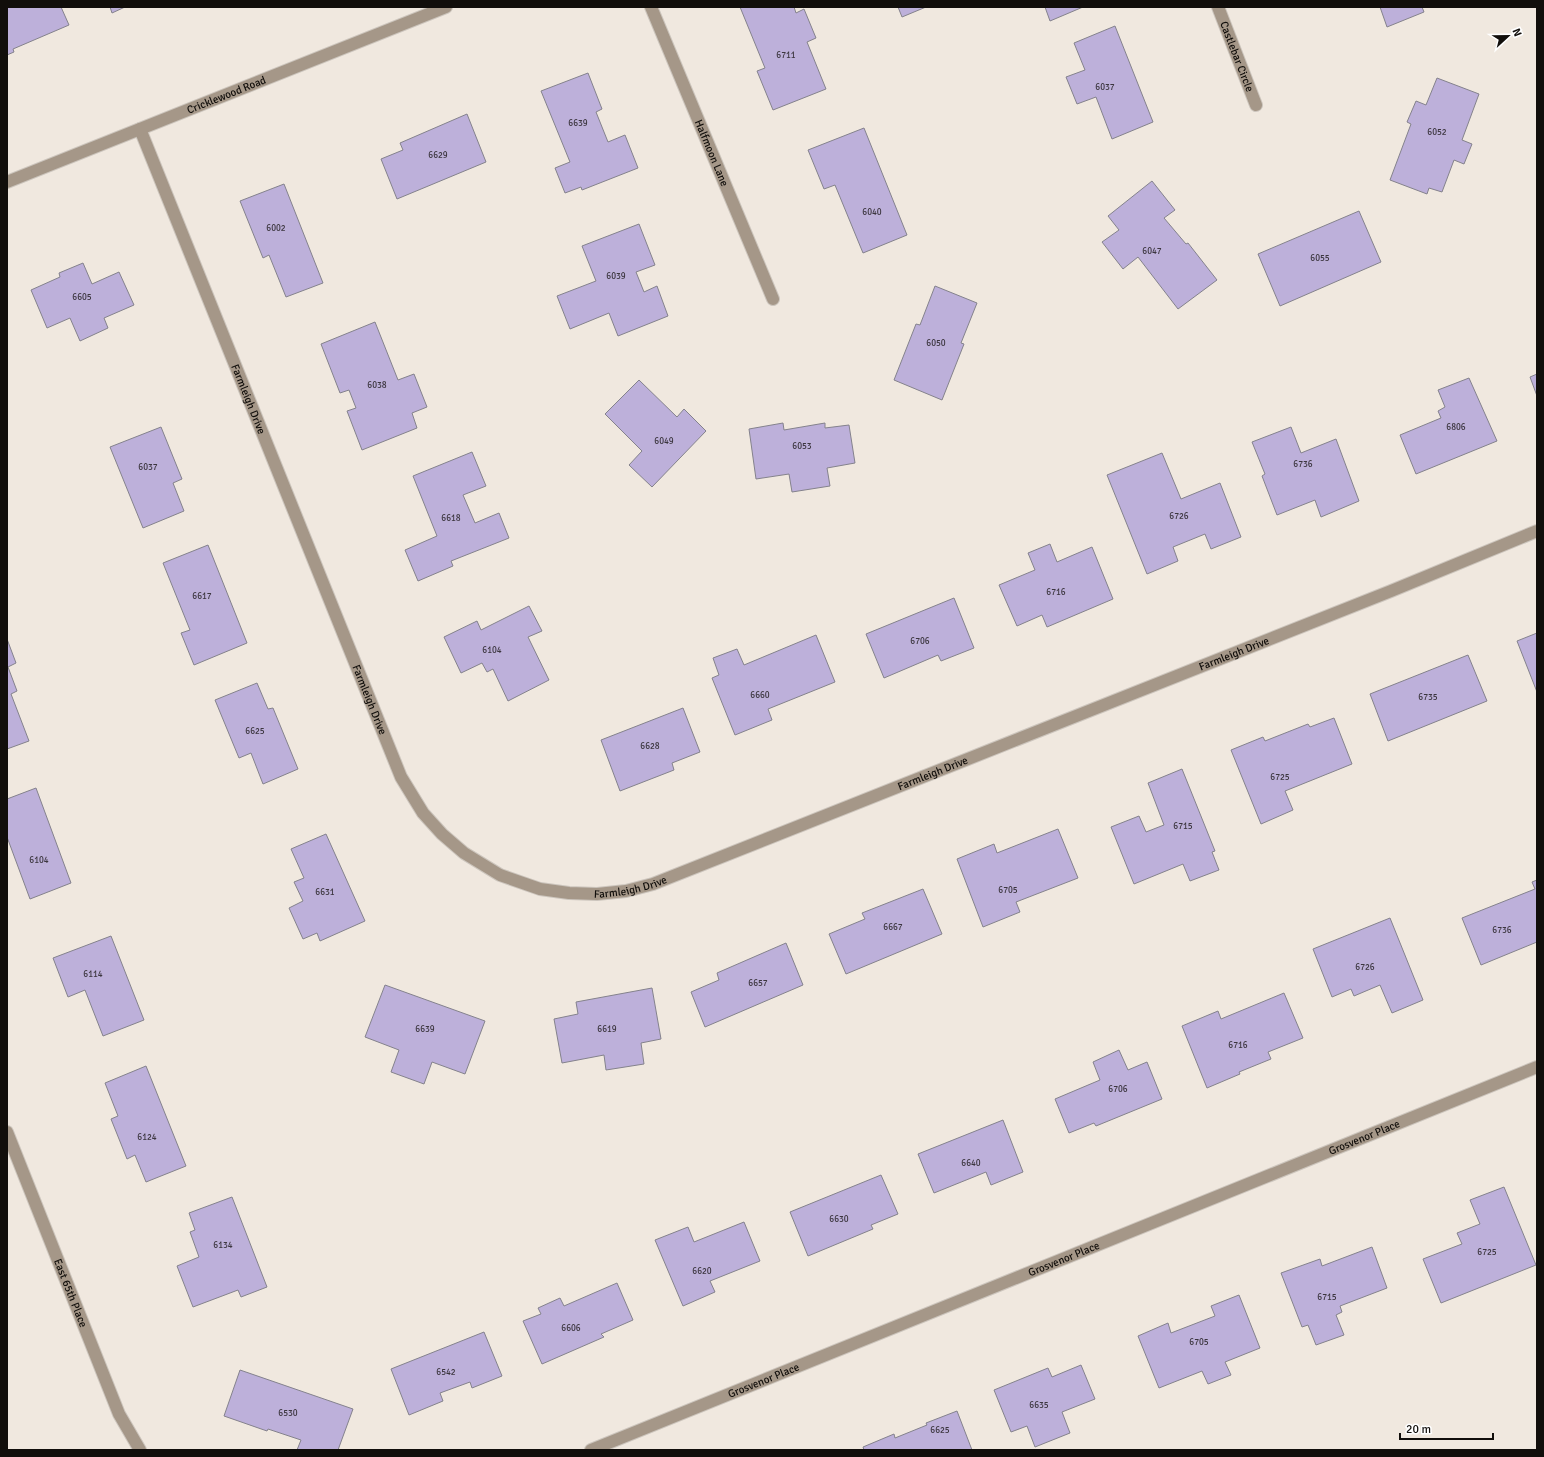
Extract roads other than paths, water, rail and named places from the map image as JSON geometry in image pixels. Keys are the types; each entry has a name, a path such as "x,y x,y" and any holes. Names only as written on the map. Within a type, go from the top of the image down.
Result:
{"street":[{"name":"Cricklewood Road","path":"7,182 446,7"},
{"name":"Halfmoon Lane","path":"651,7 773,299"},
{"name":"Castlebar Circle","path":"1218,7 1256,105"},
{"name":"Farmleigh Drive","path":"140,129 401,777 423,813 442,834 464,853 500,875 540,889 569,893 597,894 626,891 653,884 1391,591 1537,531"},
{"name":"Grosvenor Place","path":"591,1450 1537,1067"},
{"name":"East 65th Place","path":"7,1132 119,1414 140,1450"}]}
